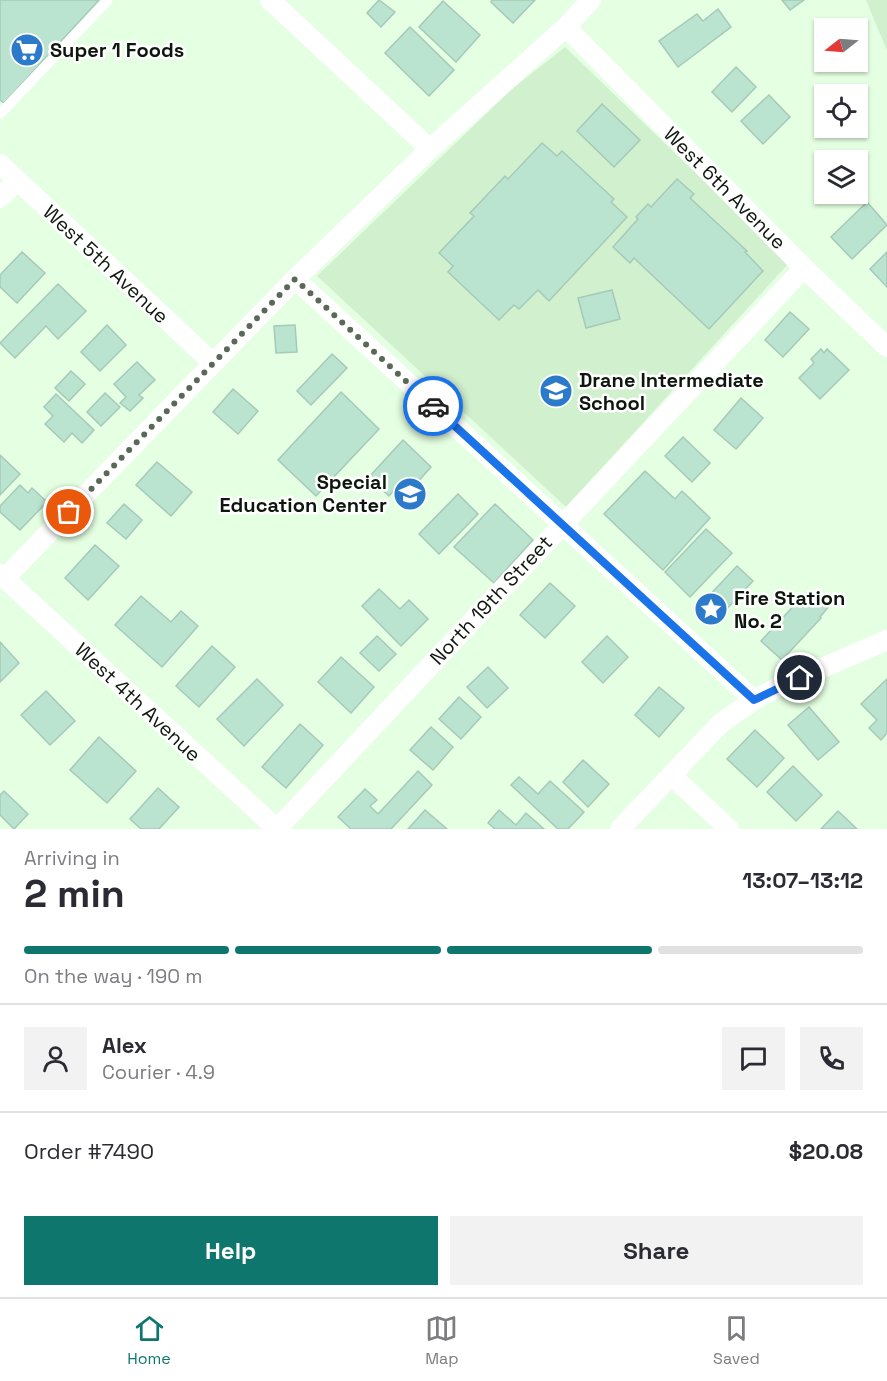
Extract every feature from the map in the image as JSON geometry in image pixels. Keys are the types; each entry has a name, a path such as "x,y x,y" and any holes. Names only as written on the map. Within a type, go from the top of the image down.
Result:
{"street":[{"path":"270,0 430,149"},
{"path":"2,576 295,279 430,149 566,27 588,1"},
{"name":"West 6th Avenue","path":"566,27 804,268 887,346"},
{"name":"West 5th Avenue","path":"0,164 213,363"},
{"path":"0,198 17,181"},
{"name":"North 19th Street","path":"277,829 804,268"},
{"path":"295,279 754,700"},
{"name":"West 4th Avenue","path":"2,576 277,829"},
{"path":"620,829 721,723 754,700 778,687 887,639"},
{"path":"671,775 729,829"}],"lane":[{"path":"0,114 108,0"}],"shaded area":[{"path":"866,0 887,0 887,50 878,29"},
{"name":"Drane Intermediate School","path":"565,47 789,263 566,507 317,276 512,89"}],"building":[{"name":"Super 1 Foods","path":"0,0 99,0 4,103 0,100"},
{"path":"379,0 395,12 381,27 367,13"},
{"path":"492,0 535,0 513,23 491,2"},
{"path":"782,0 804,0 790,10"},
{"path":"443,1 480,35 456,62 419,27"},
{"path":"718,9 731,27 678,67 659,41 697,14 703,21"},
{"path":"410,27 454,70 429,96 385,53"},
{"path":"736,67 756,87 732,112 712,92"},
{"path":"769,95 790,117 763,144 741,121"},
{"path":"602,104 640,140 614,167 577,131"},
{"path":"542,143 557,156 562,151 614,199 611,202 627,217 549,301 538,290 519,309 514,305 499,320 448,272 453,266 439,253 474,216 470,213 505,176 508,179"},
{"path":"677,179 694,194 690,198 747,251 745,252 763,271 709,329 634,258 630,263 613,247 648,204 651,207"},
{"path":"868,203 887,225 852,259 831,237"},
{"path":"22,252 45,273 17,303 0,287 0,275"},
{"path":"887,252 887,287 870,269"},
{"path":"58,284 86,311 58,339 46,326 15,358 0,343"},
{"path":"612,290 620,319 586,328 578,298"},
{"path":"790,312 809,329 783,357 765,340"},
{"path":"107,325 126,345 100,371 81,352"},
{"path":"295,325 297,352 276,353 274,326"},
{"path":"821,349 824,353 827,349 849,370 820,399 799,378 814,363 811,359"},
{"path":"332,354 347,368 311,405 297,391"},
{"path":"137,362 155,380 139,395 143,398 130,411 120,403 126,397 114,384"},
{"path":"71,371 85,384 69,401 55,388"},
{"path":"233,389 258,411 238,434 213,412"},
{"path":"341,392 379,429 316,496 278,460"},
{"path":"105,393 120,407 101,426 87,412"},
{"path":"56,394 94,430 82,443 72,433 64,442 45,424 53,416 44,407"},
{"path":"741,398 763,418 736,449 714,430"},
{"path":"683,437 710,463 692,482 665,456"},
{"path":"403,440 431,467 407,494 398,486 389,496 369,477"},
{"path":"0,455 20,474 0,495"},
{"path":"157,462 192,492 171,516 136,485"},
{"path":"645,471 675,499 682,491 710,518 663,570 604,514"},
{"path":"20,485 28,493 32,488 47,502 20,530 0,512 0,506"},
{"path":"458,494 478,514 439,554 419,534"},
{"path":"124,504 142,520 126,539 107,523"},
{"path":"495,504 533,540 494,583 454,547"},
{"path":"706,529 732,553 690,597 665,572"},
{"path":"95,545 119,566 88,600 65,578"},
{"path":"737,566 753,581 720,616 704,601"},
{"path":"550,583 575,606 545,638 520,615"},
{"path":"379,589 400,609 409,600 428,619 401,646 362,606"},
{"path":"141,596 171,622 181,611 198,626 162,667 115,625"},
{"path":"818,596 829,606 821,618 782,660 761,641 800,599 808,606"},
{"path":"377,636 396,654 379,671 360,653"},
{"path":"607,636 628,657 603,683 582,662"},
{"path":"0,642 19,663 0,682"},
{"path":"212,646 235,667 199,707 176,686"},
{"path":"341,657 374,687 351,713 318,682"},
{"path":"488,667 508,688 487,708 467,687"},
{"path":"257,679 283,705 244,746 217,719"},
{"path":"887,679 887,733 881,740 869,728 877,720 861,704"},
{"path":"659,687 684,708 659,737 635,715"},
{"path":"46,691 75,721 50,745 21,715"},
{"path":"459,697 481,717 461,739 439,719"},
{"path":"809,707 839,742 818,760 788,725"},
{"path":"300,724 323,745 286,788 262,767"},
{"path":"431,727 453,747 433,770 410,750"},
{"path":"755,730 784,758 757,787 727,759"},
{"path":"99,737 136,771 107,803 70,770"},
{"path":"583,760 609,784 588,807 563,782"},
{"path":"793,766 822,795 796,821 767,792"},
{"path":"418,771 432,785 391,829 351,829 338,817 365,789 377,800 370,806 378,814"},
{"path":"519,777 538,794 550,781 584,812 568,829 558,829 511,785"},
{"path":"158,788 179,807 159,829 141,829 130,819"},
{"path":"4,791 28,814 14,829 0,815 0,795"},
{"path":"425,810 447,829 408,829"},
{"path":"499,810 516,825 526,813 544,829 495,829 488,823"},
{"path":"838,811 857,829 821,829"}],"way so far":[{"path":"69,512 295,279 433,406"}],"place":[{"name":"Super 1 Foods","path":"27,50"},
{"name":"Drane Intermediate School","path":"556,391"},
{"name":"Special Education Center","path":"410,494"},
{"name":"Fire Station No. 2","path":"711,609"}],"route":[{"path":"433,406 754,700 800,678"}]}
